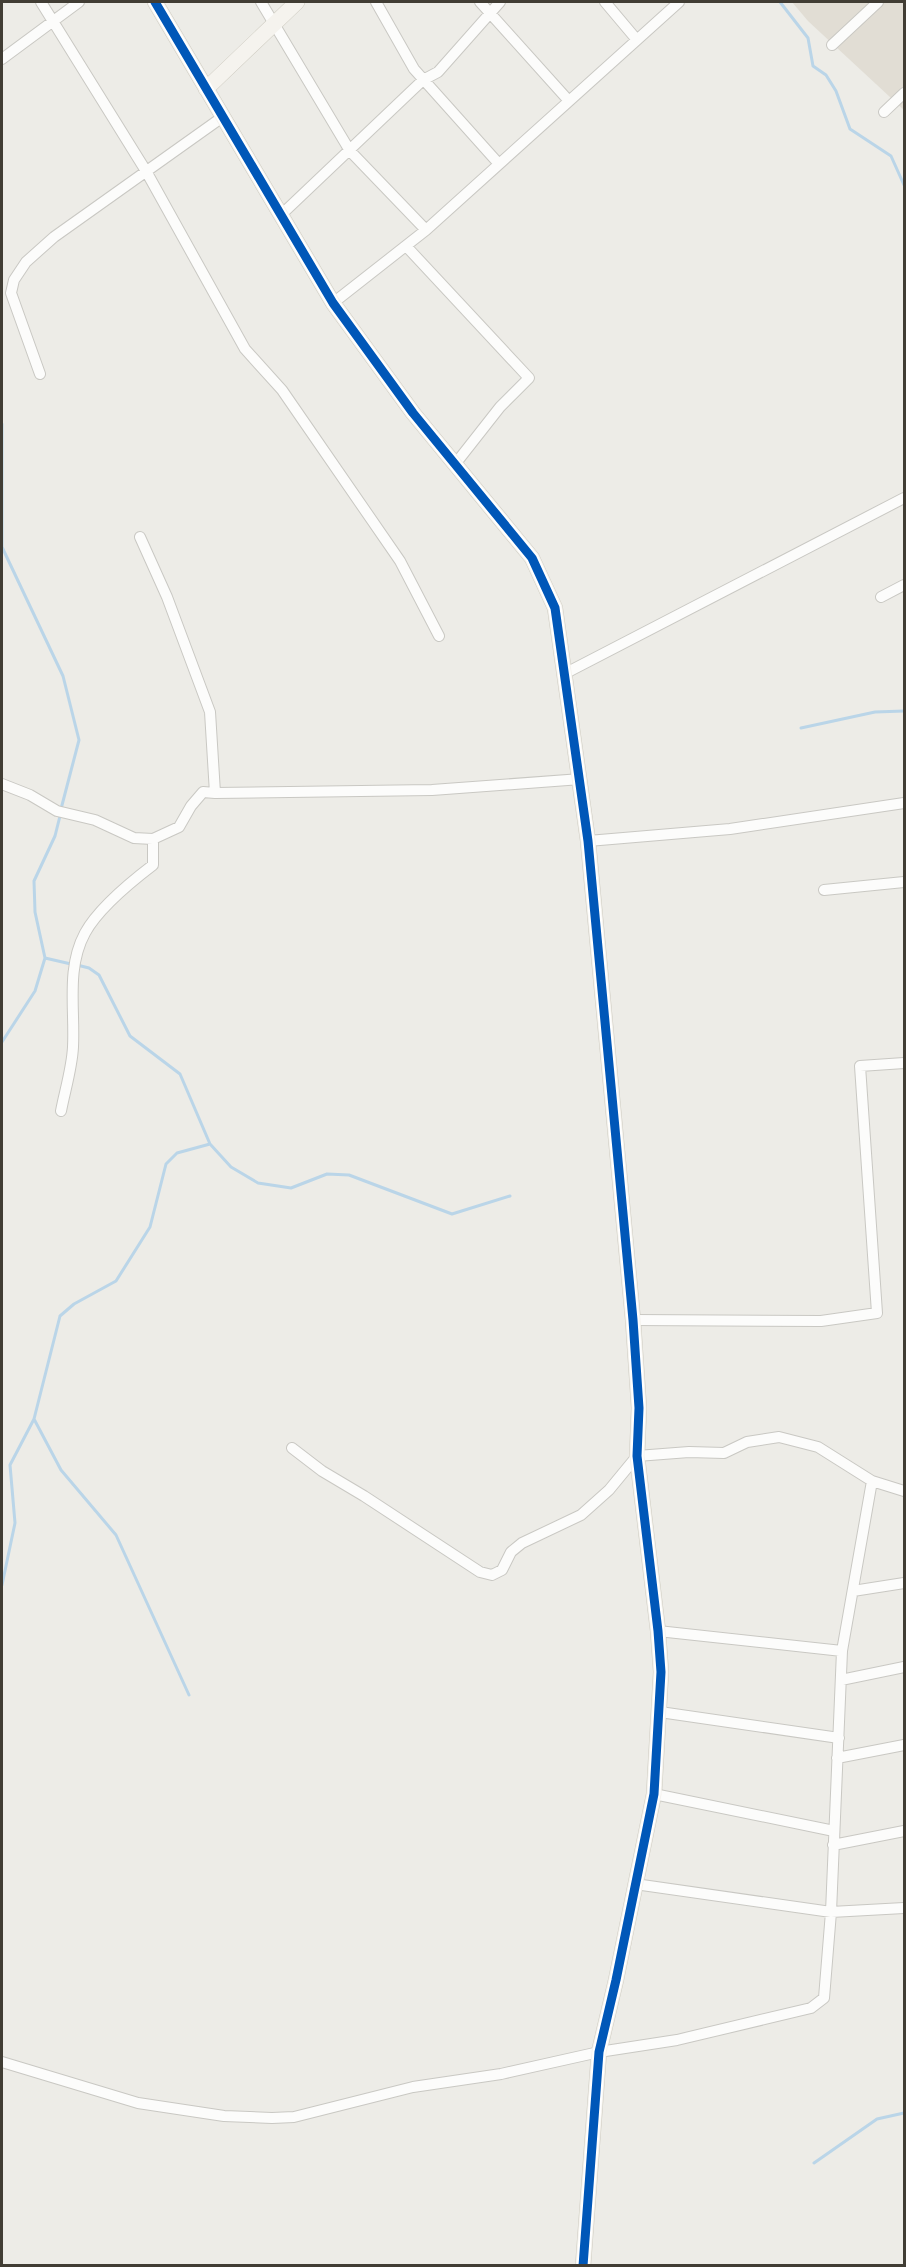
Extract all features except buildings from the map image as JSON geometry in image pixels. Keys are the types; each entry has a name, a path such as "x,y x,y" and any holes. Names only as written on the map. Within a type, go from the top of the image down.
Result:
{"street":[{"path":"41,2 146,171 245,349 282,390 400,561 439,636"},
{"path":"2,59 79,2"},
{"path":"155,2 333,303 413,413 532,558 555,608 588,841 633,1320 639,1408 636,1456 661,1672 654,1794 616,1980 598,2052 583,2265"},
{"path":"261,2 350,151 426,230"},
{"path":"206,89 297,2"},
{"path":"376,2 414,69 499,164"},
{"path":"480,2 569,101"},
{"path":"282,214 423,80 438,72 500,2"},
{"path":"605,2 637,40"},
{"path":"333,303 426,230 679,2"},
{"path":"832,45 878,2"},
{"path":"884,112 904,93"},
{"path":"40,374 11,293 14,279 26,262 54,237 224,116"},
{"path":"406,246 529,378 500,407 456,463"},
{"path":"564,674 904,498"},
{"path":"140,537 167,597 210,712 215,793"},
{"path":"881,597 904,585"},
{"path":"2,784 30,795 57,810 95,820 134,838 153,839 179,827 191,806 203,792 432,790 580,779"},
{"path":"588,841 730,829 904,803"},
{"path":"60,1111 73,1048 72,1000 77,952 86,932 98,917 153,865 153,839"},
{"path":"824,890 904,882"},
{"path":"633,1320 821,1321 877,1313 860,1066 904,1063"},
{"path":"292,1448 321,1471 364,1496 480,1572 492,1575 502,1570 511,1552 522,1543 581,1515 609,1490 636,1456 689,1452 724,1454 747,1442 779,1437 818,1447 872,1481 904,1491"},
{"path":"2,2062 138,2103 224,2116 263,2119 294,2116 413,2087 501,2074 598,2052 677,2040 811,2008 824,1998 831,1912 842,1651 872,1481"},
{"path":"853,1590 904,1583"},
{"path":"658,1631 842,1651"},
{"path":"841,1680 904,1667"},
{"path":"660,1712 839,1738"},
{"path":"837,1758 904,1745"},
{"path":"654,1794 834,1831"},
{"path":"833,1845 904,1831"},
{"path":"635,1884 831,1912 904,1908"}],"shaded area":[{"path":"792,2 904,2 904,110 808,21"}],"waterway":[{"path":"780,2 808,38 813,66 826,75 836,91 850,129 891,156 904,185"},
{"path":"2,424 2,547 63,676 79,740 61,809"},
{"path":"801,728 875,712 904,711"},
{"path":"2,1042 35,991 45,958 35,912 34,881 55,836 60,816"},
{"path":"45,958 71,964"},
{"path":"77,965 89,968 99,975 130,1036 180,1074 210,1144 231,1167 258,1183 291,1188 327,1174 349,1175 452,1214 510,1196"},
{"path":"2,1585 15,1523 10,1465 34,1419 60,1316 74,1304 116,1281 150,1227 166,1164 177,1153 210,1144"},
{"path":"34,1419 61,1470 116,1535 189,1695"},
{"path":"814,2163 877,2119 904,2113"}],"cycle path":[{"path":"155,2 333,303 413,413 532,558 555,608 588,841 633,1320 639,1408 637,1456 661,1672 654,1794 599,2052 583,2266"}]}
